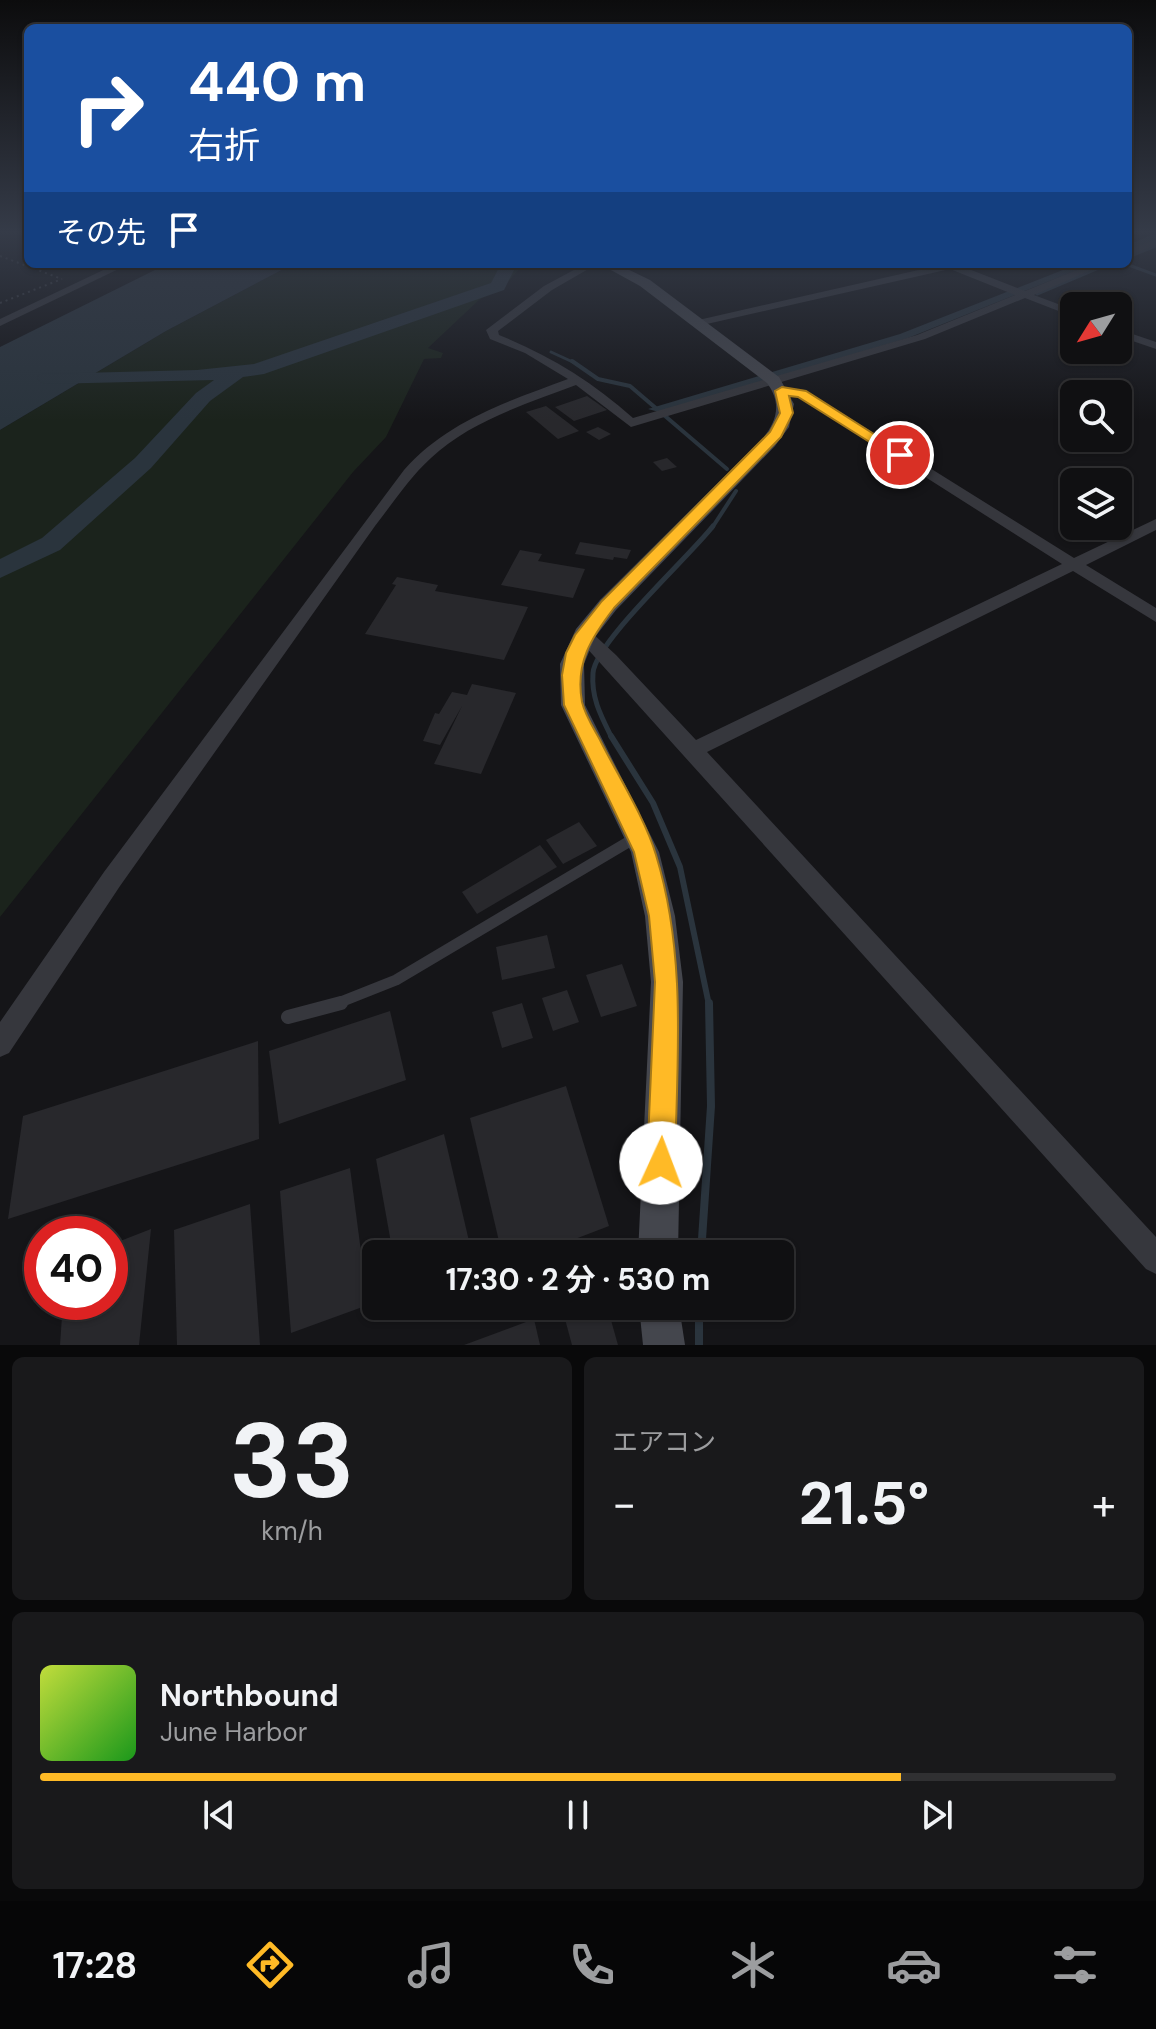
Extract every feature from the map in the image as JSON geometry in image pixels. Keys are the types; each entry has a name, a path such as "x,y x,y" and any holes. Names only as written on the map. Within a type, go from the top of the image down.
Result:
{"street":[{"path":"0,323 57,296"},
{"path":"538,296 492,330 494,337 529,351 563,370 607,401 631,423 921,337 1021,296"},
{"path":"662,296 772,381 801,393 1156,616"},
{"path":"698,323 819,296"},
{"path":"1025,296 1060,309"},
{"path":"1132,337 1156,346"},
{"path":"0,1044 112,879 370,523 432,448 463,428 575,381"},
{"path":"658,1240 667,982 655,888 637,837 573,705 572,664 598,647 608,605 776,434 786,413 772,381"},
{"path":"693,750 1156,524"},
{"path":"598,647 1156,1259"},
{"path":"661,1320 664,1345"}],"lane":[{"path":"288,1017 345,1002 396,980 637,837"}],"path":[{"path":"0,303 19,296"}],"shaded area":[{"path":"103,296 233,296 166,331 0,430 0,347"},
{"path":"233,296 486,296 428,348 443,353 441,358 424,359 386,437 353,472 0,917 0,430 166,331"}],"building":[{"path":"587,396 607,410 574,421 555,407"},
{"path":"546,406 579,431 558,439 526,412"},
{"path":"598,427 611,434 599,440 586,432"},
{"path":"667,458 677,467 662,471 653,462"},
{"path":"580,542 631,550 627,559 614,557 613,560 575,554"},
{"path":"520,550 542,554 538,561 585,569 573,598 501,585"},
{"path":"397,577 438,585 435,591 528,607 504,660 365,634 396,585 392,584"},
{"path":"472,684 516,693 481,774 434,764 462,706 440,745 423,741 435,713 439,714 452,692 467,695"},
{"path":"579,822 597,846 563,864 546,840"},
{"path":"540,845 557,867 477,914 462,892"},
{"path":"547,935 555,968 502,980 496,947"},
{"path":"622,964 637,1006 601,1017 586,975"},
{"path":"567,990 579,1022 553,1031 542,998"},
{"path":"522,1003 533,1038 502,1048 492,1012"},
{"path":"390,1011 406,1080 279,1124 269,1051"},
{"path":"258,1041 259,1139 8,1219 23,1116"},
{"path":"566,1086 609,1226 572,1240 499,1240 470,1118"},
{"path":"444,1134 469,1240 390,1240 376,1159"},
{"path":"350,1168 362,1259 362,1307 291,1333 280,1191"},
{"path":"250,1204 260,1345 177,1345 174,1230"},
{"path":"151,1229 139,1345 60,1345 62,1320 128,1320 128,1238"},
{"path":"534,1320 540,1345 464,1345"},
{"path":"565,1320 611,1320 618,1345 572,1345"}],"waterway":[{"path":"47,378 197,376 257,370 470,296"},
{"path":"654,409 904,336 1006,296"},
{"path":"551,352 575,363"},
{"path":"575,363 598,379 630,386 727,469"},
{"path":"0,570 51,544 143,463 203,397 235,375"},
{"path":"712,528 736,491"},
{"path":"611,736 595,699 593,673 598,659 626,621 713,526"},
{"path":"611,736 653,803 680,867 709,1005"},
{"path":"702,1240 711,1106 709,1003"},
{"path":"699,1320 699,1345"}],"route":[{"path":"661,1163 667,982 660,916 645,852 573,705 571,675 575,653 584,635 608,605 776,434 786,413 782,391 801,393 900,455"}]}
